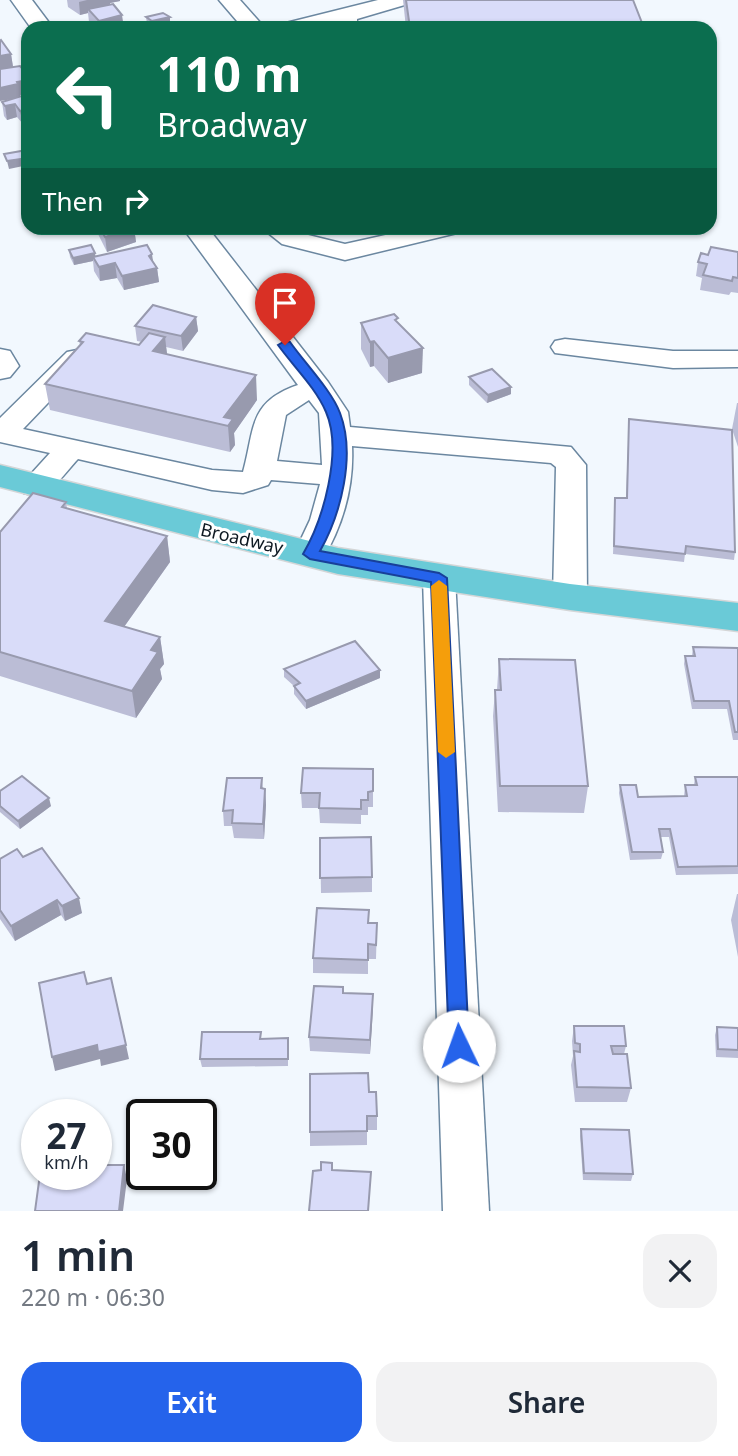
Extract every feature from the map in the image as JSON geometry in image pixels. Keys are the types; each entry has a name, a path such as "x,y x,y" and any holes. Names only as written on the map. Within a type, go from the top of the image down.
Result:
{"main road":[{"name":"Broadway","path":"0,476 310,554 439,578 738,617"}],"street":[{"path":"21,0 37,21"},
{"path":"229,0 248,21"},
{"path":"348,21 401,0"},
{"path":"200,235 318,388 333,412 338,436 338,476 321,536 310,554"},
{"path":"285,235 291,239 345,252 418,235"},
{"path":"565,348 661,359 713,362 738,359"},
{"path":"1,433 81,354"},
{"path":"1,433 236,483 253,480 260,469 262,436 270,418 284,401 318,388"},
{"path":"252,390 284,401"},
{"path":"338,436 422,440 560,454 568,458 571,465 570,597"},
{"path":"35,486 71,449"},
{"path":"260,469 338,476"},
{"path":"439,578 466,1211"}],"lane":[{"path":"0,357 5,366 0,371"}],"building":[{"path":"406,0 633,0 641,21 409,21"},
{"path":"113,4 122,15 99,21 88,9"},
{"path":"163,13 170,17 152,21 146,17"},
{"path":"1,40 11,54 0,56"},
{"path":"20,66 21,81 0,88 0,69"},
{"path":"21,96 21,111 15,104 5,106 2,102"},
{"path":"21,151 21,159 7,161 4,154"},
{"path":"91,245 95,253 73,258 69,250"},
{"path":"147,245 152,254 149,256 157,268 122,276 115,263 99,267 93,257"},
{"path":"711,247 738,252 738,278 733,277 732,281 703,275 707,264 698,262 701,253 708,255"},
{"path":"153,305 196,317 181,336 135,326"},
{"path":"394,314 398,318 395,320 423,348 388,358 374,341 370,342 361,323"},
{"path":"86,333 139,345 149,333 165,337 153,351 256,375 224,417 233,419 228,426 45,384 83,342 79,341"},
{"path":"492,369 511,387 488,395 469,377"},
{"path":"629,419 732,430 735,552 686,546 685,554 614,546 615,498 627,498"},
{"path":"33,493 66,502 62,507 167,536 105,621 160,637 151,650 158,652 132,691 0,652 0,532"},
{"path":"355,641 380,670 306,701 294,686 300,683 284,669"},
{"path":"693,647 738,648 738,732 735,732 729,701 694,701 685,656 695,656"},
{"path":"499,659 575,660 588,786 500,786 495,690 501,690"},
{"path":"303,768 373,769 373,791 368,792 368,800 361,800 361,809 319,808 320,793 301,793"},
{"path":"22,776 49,798 18,821 0,806 0,791"},
{"path":"695,777 738,777 738,866 678,867 670,829 659,829 663,852 632,852 620,785 636,785 638,797 687,796 685,785 697,785"},
{"path":"227,778 262,778 261,788 265,789 263,824 232,823 233,810 223,811"},
{"path":"371,837 372,877 320,878 320,838"},
{"path":"42,848 79,898 62,906 57,900 11,926 0,910 0,859 17,849 23,857"},
{"path":"317,908 369,910 368,923 377,923 376,945 368,944 368,960 313,958"},
{"path":"84,972 87,984 111,978 126,1045 98,1052 97,1045 52,1057 39,983"},
{"path":"314,986 343,987 343,993 373,994 370,1040 309,1037"},
{"path":"574,1026 624,1026 626,1046 611,1046 613,1054 627,1054 631,1088 577,1087 574,1051 580,1052 580,1044 575,1043"},
{"path":"717,1027 738,1028 738,1050 718,1049"},
{"path":"202,1032 261,1032 260,1039 288,1038 288,1059 200,1059"},
{"path":"368,1073 369,1092 376,1092 377,1116 367,1116 367,1131 310,1132 310,1074"},
{"path":"581,1129 629,1130 633,1174 584,1173"},
{"path":"321,1162 332,1163 332,1170 371,1172 368,1211 309,1211 313,1171 321,1170"},
{"path":"112,1165 124,1165 119,1211 35,1211 38,1190 112,1190"}],"slow traffic":[{"path":"439,586 446,752"}],"route":[{"path":"285,345 333,412 338,436 338,476 321,536 310,554 439,578 459,1046"}]}
